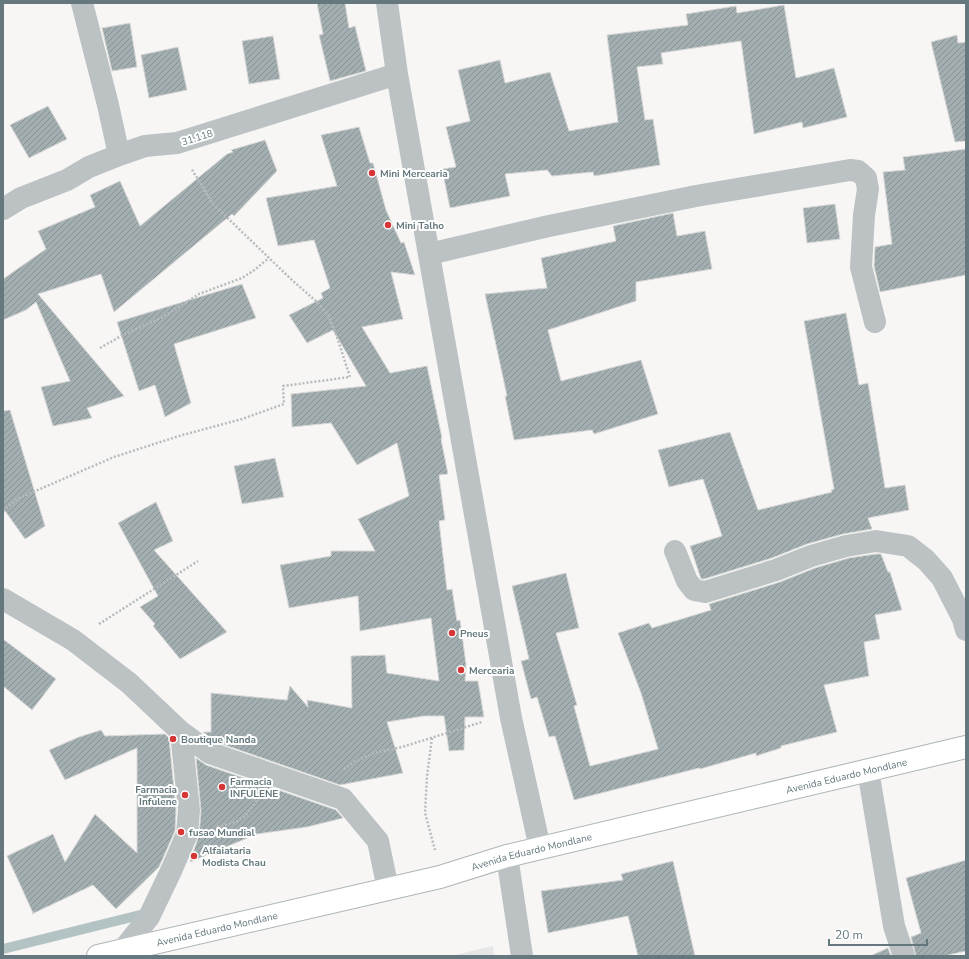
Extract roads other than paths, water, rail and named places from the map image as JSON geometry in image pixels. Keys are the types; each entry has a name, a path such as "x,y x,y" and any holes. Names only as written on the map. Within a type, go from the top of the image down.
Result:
{"main road":[{"name":"Avenida Eduardo Mondlane","path":"98,956 440,877 507,856 966,747"}],"street":[{"path":"82,3 108,104 119,155"},
{"path":"387,3 397,74 511,718 540,848"},
{"name":"31.118","path":"3,209 22,198 67,180 89,167 145,146 177,143 397,74"},
{"path":"429,254 549,226 688,197 850,170 858,171 866,178 868,189 864,215 861,267 875,322"},
{"path":"676,551 686,580 694,590 705,592 776,570 811,556 846,546 876,541 908,546 926,560 942,578 963,619 966,630"},
{"path":"3,599 73,640 129,684 181,732 210,753 343,799 378,841 388,889"},
{"path":"122,951 148,917 171,871 187,834 189,810 181,732"},
{"path":"868,770 894,926 904,956"},
{"path":"507,856 522,956"}],"waterway":[{"path":"3,949 144,914"}],"place":[{"name":"Mini Mercearia","path":"372,173"},
{"name":"Mini Talho","path":"388,225"},
{"name":"Pneus","path":"452,633"},
{"name":"Mercearia","path":"461,670"},
{"name":"Boutique Nanda","path":"173,739"},
{"name":"Farmacia INFULENE","path":"222,787"},
{"name":"Farmacia Infulene","path":"185,795"},
{"name":"fusao Mundial","path":"181,832"},
{"name":"Alfaiataria Modista Chau","path":"194,856"}]}
